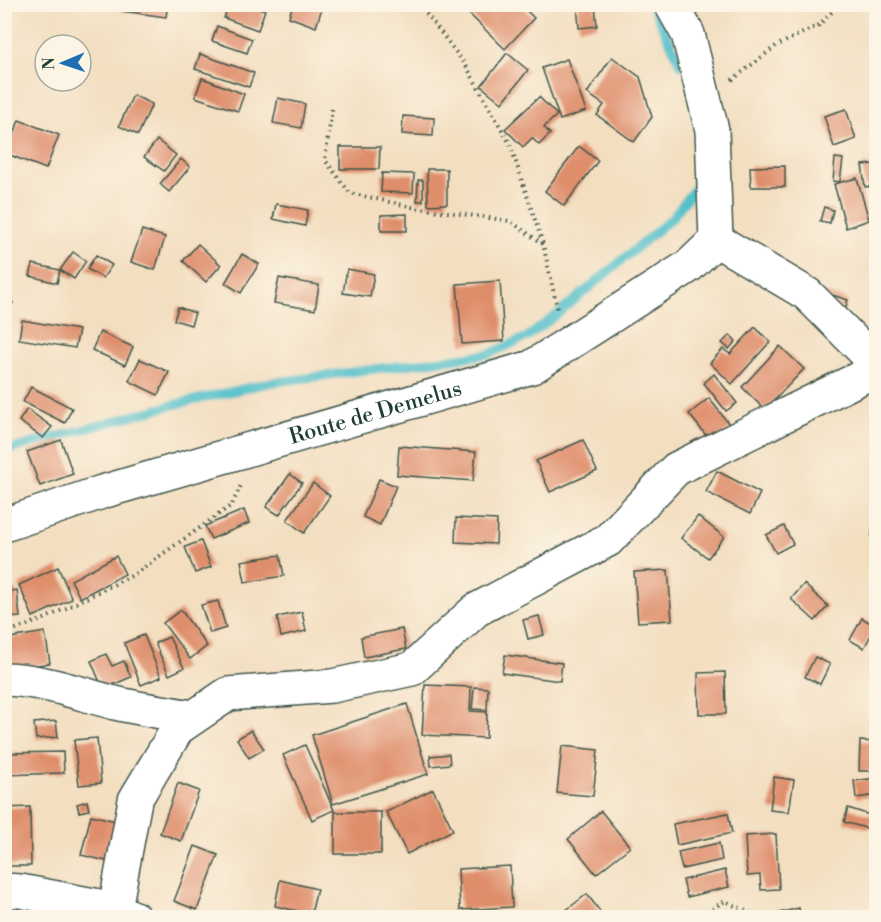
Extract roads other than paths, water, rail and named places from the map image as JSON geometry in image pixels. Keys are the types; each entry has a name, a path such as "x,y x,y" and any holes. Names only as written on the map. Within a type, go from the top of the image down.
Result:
{"street":[{"path":"671,4 688,34 712,130 716,240 807,294 876,363"},
{"name":"Route de Demelus","path":"4,525 102,492 532,367 689,266 716,240"},
{"path":"4,890 20,891 124,913 135,800 178,728 193,717 228,694 332,686 412,669 476,610 608,540 676,469 876,370"},
{"path":"4,679 45,684 117,703 193,717"}],"waterway":[{"path":"653,4 681,65"},
{"path":"4,451 169,406 268,383 489,354 527,337 558,314 672,218 698,184 699,172"}]}
